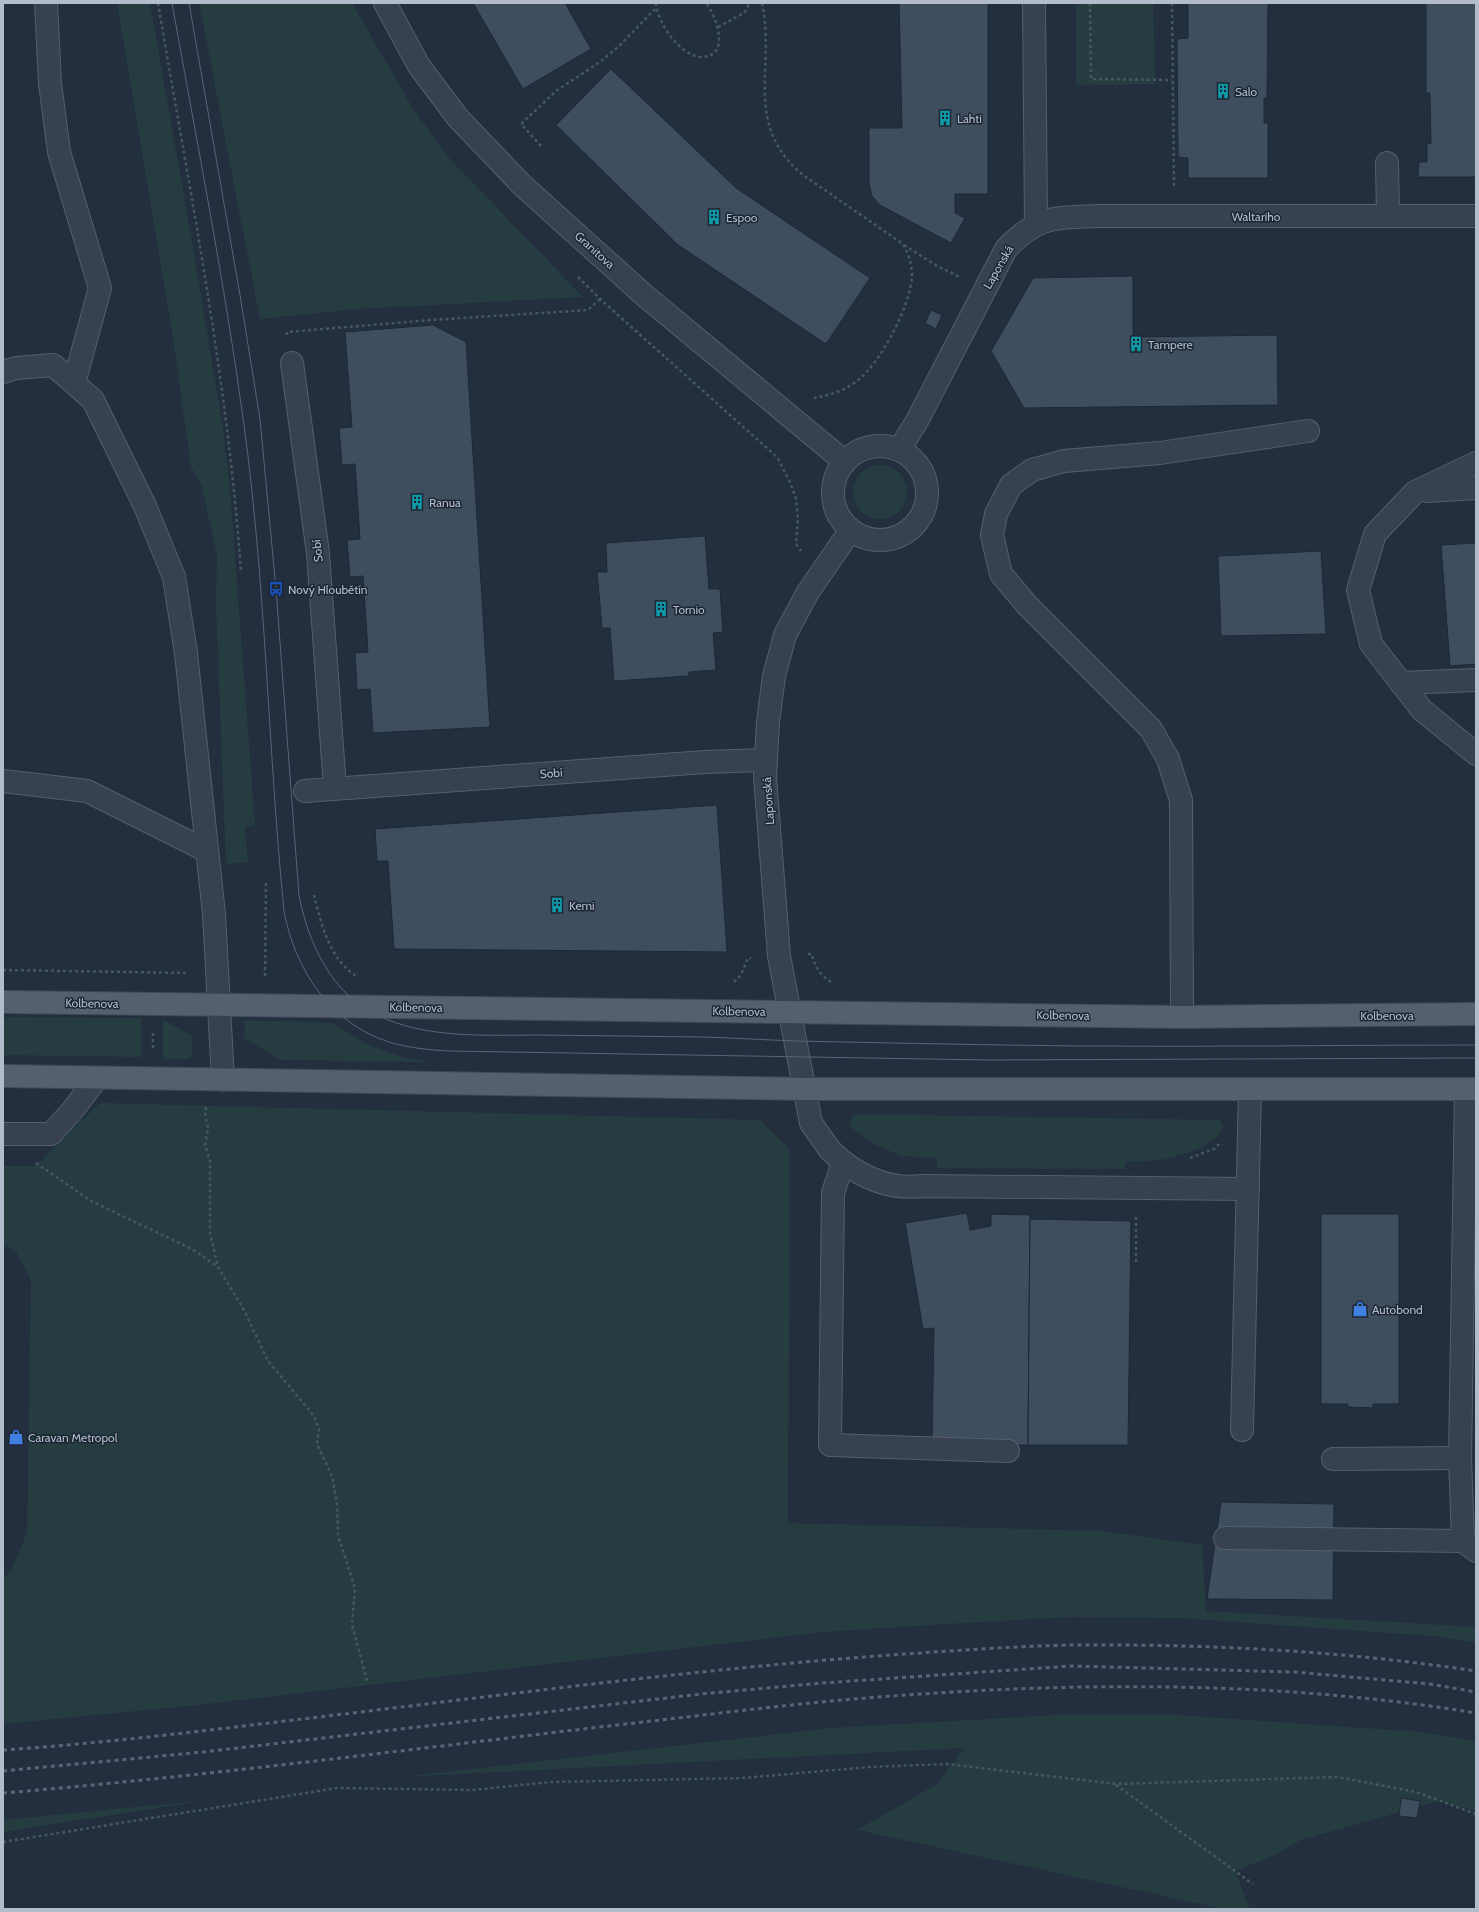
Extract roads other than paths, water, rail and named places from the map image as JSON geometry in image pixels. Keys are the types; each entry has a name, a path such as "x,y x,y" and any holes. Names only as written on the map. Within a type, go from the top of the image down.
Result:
{"main road":[{"name":"Kolbenova","path":"3,1002 1182,1017 1476,1014"},
{"path":"3,1076 805,1089 1471,1089"}],"street":[{"path":"46,3 50,83 59,152 100,288 74,383"},
{"name":"Granitova","path":"385,3 419,66 458,118 522,185 644,295 845,462"},
{"path":"1034,3 1036,224"},
{"path":"1387,163 1388,216"},
{"name":"Waltariho","path":"1036,224 1059,218 1099,216 1476,216"},
{"name":"Laponská","path":"899,450 917,421 1006,249 1020,234 1036,224"},
{"name":"Sobí","path":"292,363 318,553 335,788"},
{"path":"3,372 16,368 53,365 93,400 145,506 174,577 186,653 214,914 223,1080"},
{"path":"1182,1017 1181,800 1168,759 1151,729 1027,605 1001,574 992,535 996,514 1011,485 1032,470 1064,460 1160,453 1308,431"},
{"path":"884,446 899,450 911,457 921,469 926,482 928,497 924,511 917,524 906,533 892,539 878,541 863,538 850,530 840,519 834,505 832,489 836,474 845,462 856,452 870,447 884,446"},
{"path":"1476,463 1415,492 1375,534 1358,590 1371,644 1422,710 1476,754"},
{"path":"1415,492 1476,488"},
{"name":"Laponská","path":"850,530 808,592 785,635 774,676 768,722 766,777 779,956 791,1012 811,1123 830,1150 856,1172 874,1181 911,1187 1248,1189"},
{"path":"1401,683 1476,680"},
{"name":"Sobí","path":"305,790 705,762 766,760"},
{"path":"3,780 87,791 207,851"},
{"path":"3,1134 51,1134 72,1111 97,1078"},
{"path":"1242,1430 1250,1089"},
{"path":"1225,1538 1469,1546 1460,1458 1471,1089"},
{"path":"843,1162 833,1194 830,1445 1008,1451"},
{"path":"1333,1458 1460,1458"}],"tram line":[{"path":"172,3 219,266 244,425 257,546 284,911 289,933 306,973 318,992 349,1022 368,1033 389,1042 404,1046 449,1051 988,1060 1476,1058"},
{"path":"189,3 260,419 276,589 299,896 303,914 316,949 335,981 348,995 362,1006 379,1016 417,1029 479,1035 703,1037 797,1041 974,1045 1476,1045"}],"railway":[{"path":"3,1750 71,1745 174,1734 736,1668 890,1655 1006,1648 1076,1645 1126,1645 1276,1650 1377,1658 1476,1671"},
{"path":"3,1771 203,1752 701,1694 822,1683 1071,1666 1294,1672 1430,1684 1476,1692"},
{"path":"3,1793 157,1779 831,1701 992,1690 1073,1687 1235,1689 1315,1694 1396,1702 1476,1713"}],"place":[{"name":"Salo","path":"1223,91"},
{"name":"Lahti","path":"945,118"},
{"name":"Espoo","path":"714,217"},
{"name":"Tampere","path":"1136,344"},
{"name":"Ranua","path":"417,502"},
{"name":"Nový Hloubětín","path":"276,589"},
{"name":"Tornio","path":"661,609"},
{"name":"Kemi","path":"557,905"},
{"name":"Autobond","path":"1360,1309"},
{"name":"Caravan Metropol","path":"16,1437"}]}
